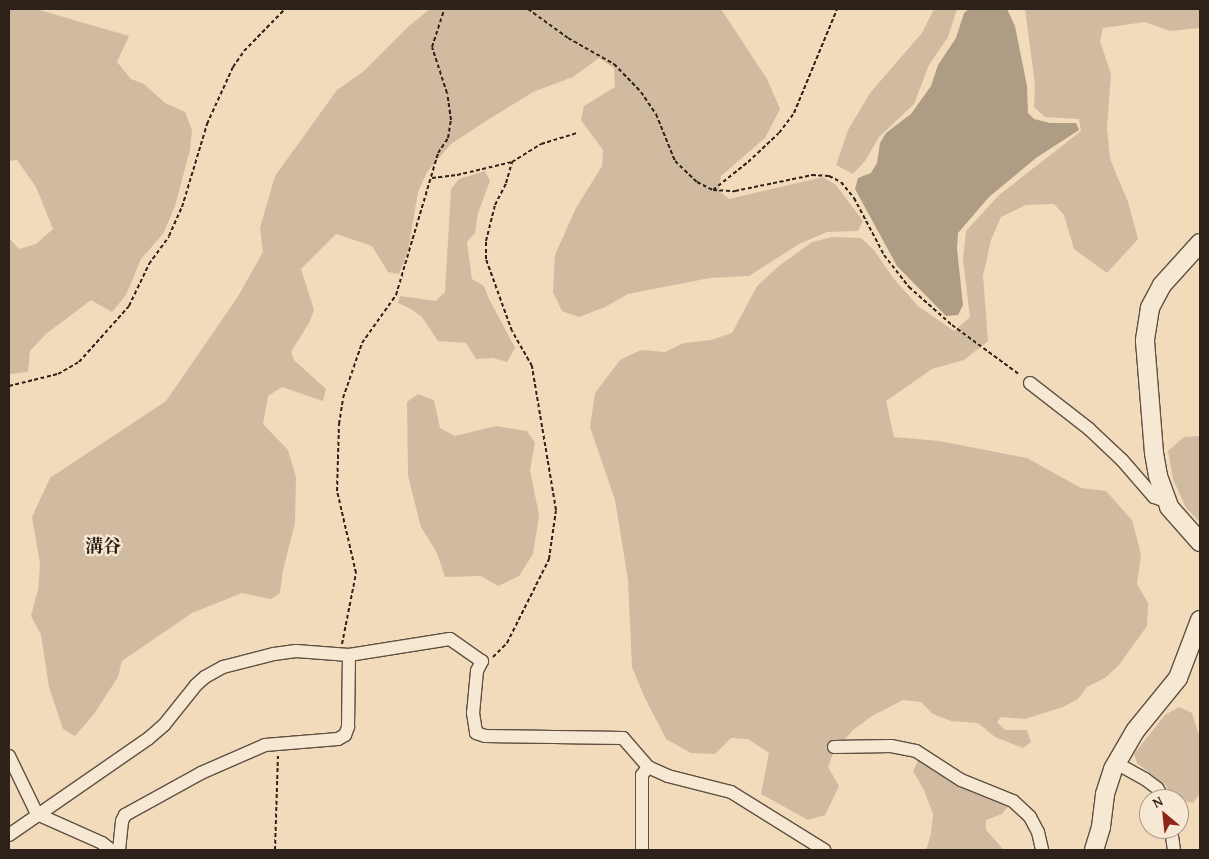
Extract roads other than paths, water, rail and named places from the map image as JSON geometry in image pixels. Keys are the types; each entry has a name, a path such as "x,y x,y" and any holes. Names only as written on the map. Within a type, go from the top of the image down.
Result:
{"street":[{"path":"1200,243 1162,285 1150,308 1145,341 1154,453 1165,497 1181,522 1200,542"},
{"path":"1030,383 1089,429 1122,460 1154,497 1160,499 1165,497"},
{"path":"1094,850 1105,794 1116,763 1135,731 1178,678 1200,620"},
{"path":"9,835 37,814 78,789 113,761 148,738 164,725 196,685 205,677 223,667 238,662 296,651 344,654 450,639 482,661 477,671 473,713 476,732 485,736 622,738 648,767 668,776 731,792 824,850"},
{"path":"119,850 122,821 125,815 201,773 253,749 278,743 338,739 345,736 348,727 344,654"},
{"path":"834,747 891,746 916,751 961,780 976,784 1013,801 1030,817 1038,832 1042,850"},
{"path":"9,756 37,814 102,843 112,850"},
{"path":"1116,763 1145,779 1158,789"},
{"path":"642,850 642,775 648,767"}],"district":[{"name":"溝谷","path":"103,546"}]}
